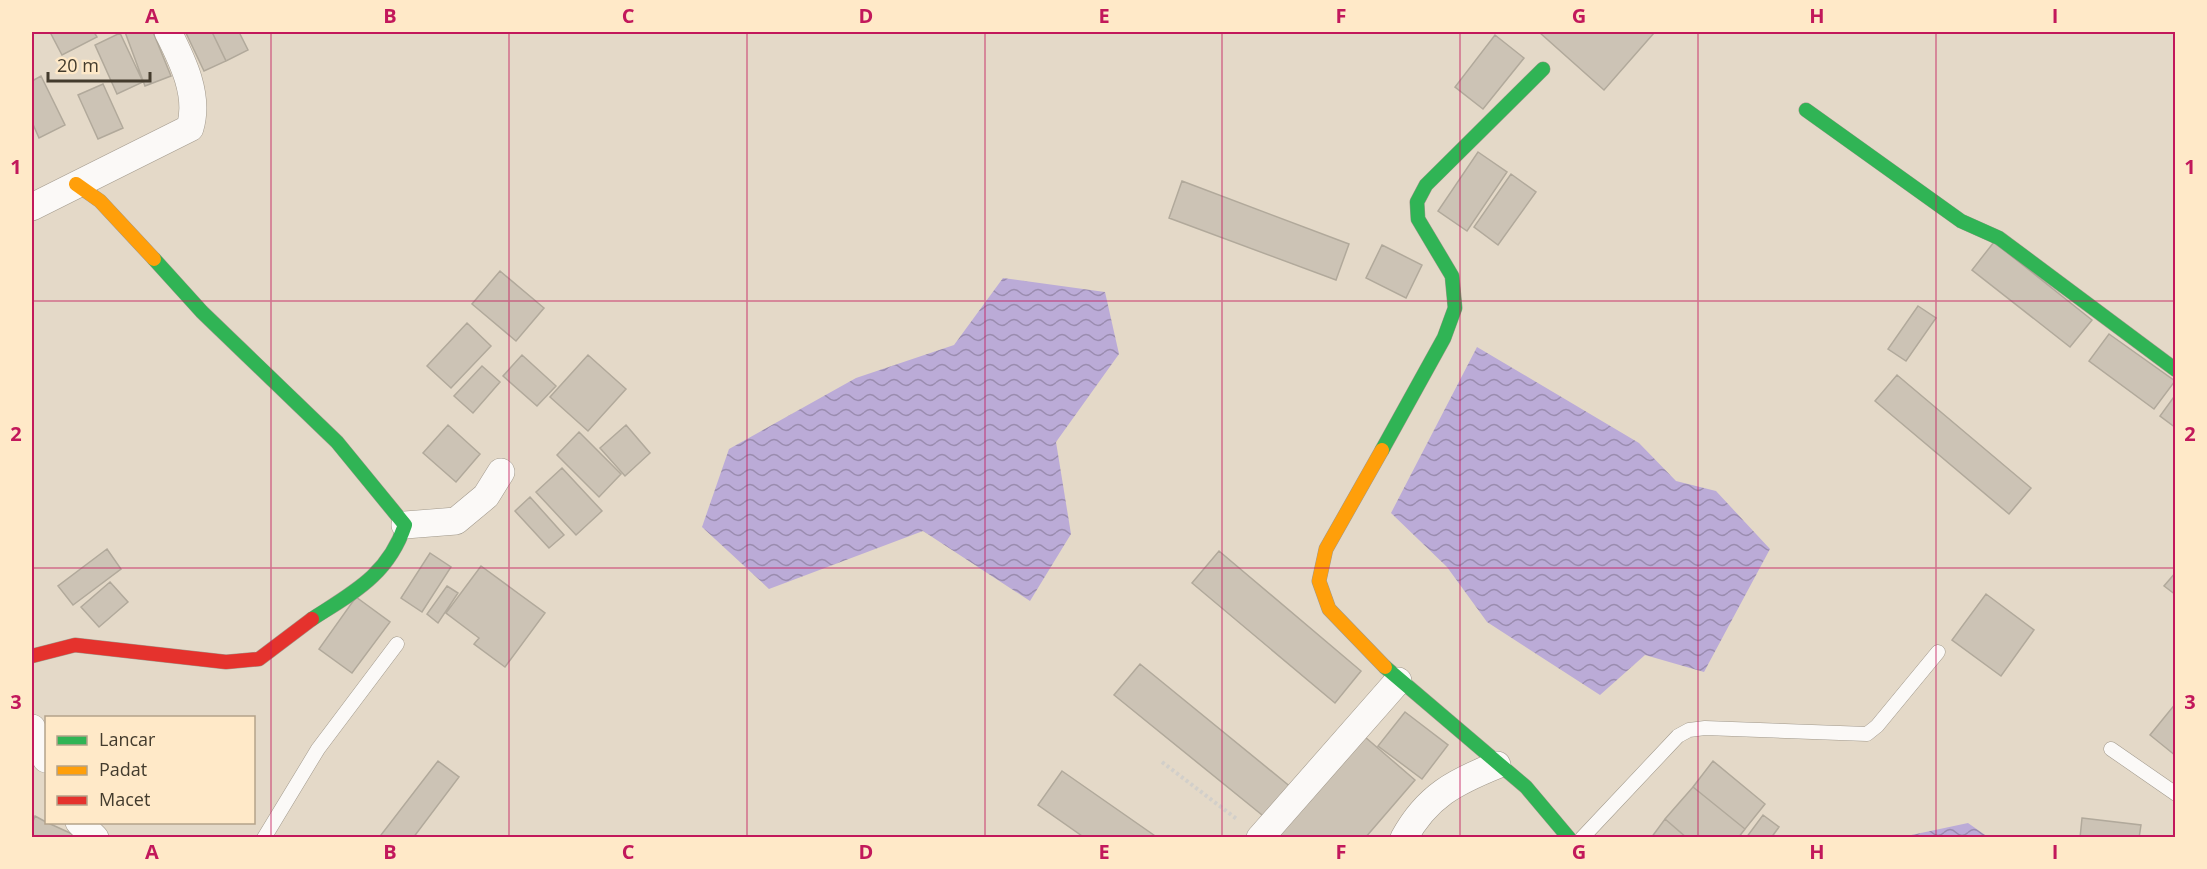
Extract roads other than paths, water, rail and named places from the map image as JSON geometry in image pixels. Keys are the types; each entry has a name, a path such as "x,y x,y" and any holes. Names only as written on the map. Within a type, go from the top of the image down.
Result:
{"street":[{"path":"32,207 190,128 191,90 185,65 168,32"},
{"path":"1543,69 1426,185 1417,202 1418,219 1452,276 1455,308 1444,338 1326,549 1319,581 1329,609 1398,681 1526,787 1569,837"},
{"path":"1806,110 1961,221 1999,238 2175,370"},
{"path":"76,184 106,207 202,312 337,442 405,525"},
{"path":"405,525 456,521 486,496 501,472"},
{"path":"32,656 75,645 226,662 260,659 304,625 368,583 397,549 405,525"},
{"path":"1251,831 1398,681"},
{"path":"32,728 45,757"},
{"path":"1404,837 1412,823 1432,799 1458,781 1497,765"},
{"path":"81,824 94,837"}],"lane":[{"path":"264,837 318,749 397,644"},
{"path":"1582,837 1677,736 1689,730 1705,728 1867,734 1877,726 1938,652"},
{"path":"2111,749 2175,794"}],"water":[{"path":"1003,278 1105,292 1119,354 1056,442 1071,534 1030,601 923,531 769,589 702,527 729,449 856,378 954,345"},
{"path":"1477,347 1639,443 1676,481 1716,491 1770,549 1704,672 1645,655 1600,695 1487,622 1447,567 1391,513"},
{"path":"1968,823 1988,837 1902,837"}]}
